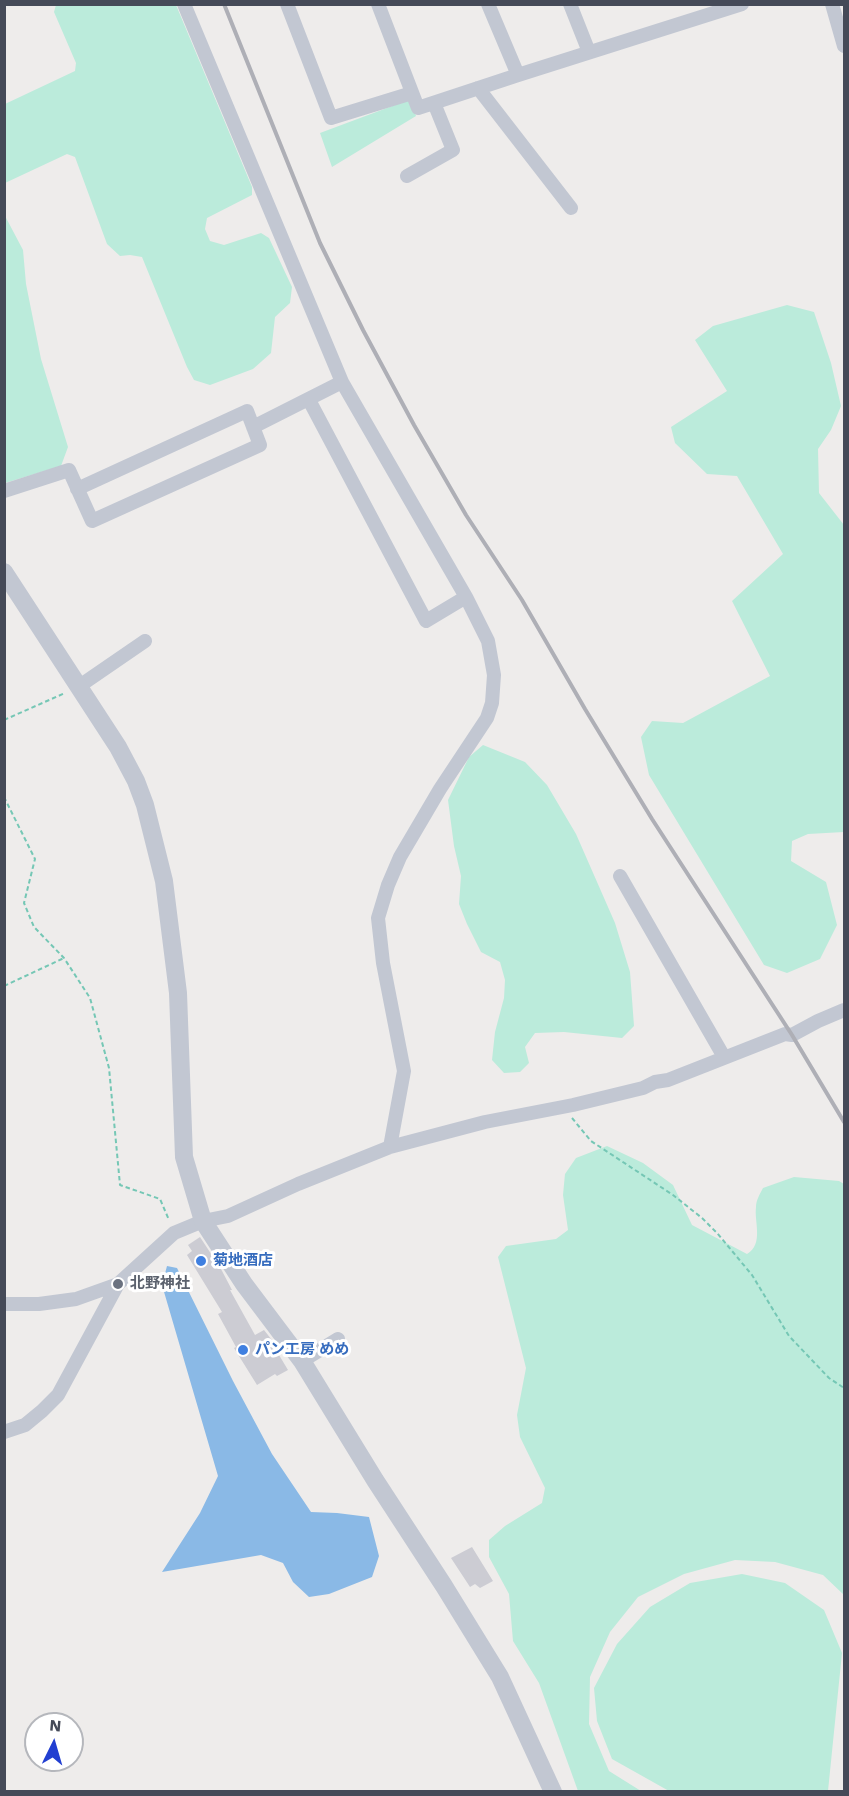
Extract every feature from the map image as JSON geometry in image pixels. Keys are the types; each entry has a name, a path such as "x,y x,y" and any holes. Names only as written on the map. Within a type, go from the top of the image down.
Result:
{"street":[{"path":"184,4 342,382 466,597 488,641 494,675 492,703 487,718 440,789 400,857 378,918 383,963 404,1071 390,1147"},
{"path":"287,4 332,118 412,93"},
{"path":"378,4 418,108 742,4"},
{"path":"488,4 518,75"},
{"path":"570,4 589,52"},
{"path":"832,4 844,46"},
{"path":"478,88 571,208"},
{"path":"407,176 453,150 434,103"},
{"path":"253,427 342,382"},
{"path":"309,400 426,621 466,597"},
{"path":"4,491 69,470 77,489 92,520 260,445 247,411 77,489"},
{"path":"4,572 118,747 136,781 145,805 164,881 178,993 184,1157 202,1221 244,1284 302,1361 444,1586 500,1677 553,1791"},
{"path":"78,687 145,642"},
{"path":"620,876 724,1057"},
{"path":"4,1432 25,1425 58,1395 118,1284 174,1233 202,1221 228,1216 298,1184 390,1147 485,1122 643,1088 785,1034 792,1035 844,1010"},
{"path":"4,1304 39,1304 76,1299 118,1284"},
{"path":"302,1361 338,1339"}],"path":[{"path":"4,720 78,687"},
{"path":"4,797 35,859 24,903 34,927 64,958 90,998 109,1068 120,1185 160,1199 174,1233"},
{"path":"4,986 64,958"},
{"path":"563,1106 591,1141 673,1195 717,1233 752,1275 789,1336 829,1378 844,1388"}],"green space":[{"path":"56,5 176,5 252,187 252,195 207,218 205,229 210,241 224,245 261,233 269,238 292,287 290,303 275,317 271,353 253,369 210,385 194,380 142,257 120,256 107,244 75,157 67,154 5,183 5,104 75,71 76,63 54,12"},
{"path":"411,99 416,116 332,167 320,133"},
{"path":"4,214 23,250 26,284 41,359 68,447 61,466 5,483"},
{"path":"787,305 814,312 831,363 841,406 831,430 818,449 819,493 844,525 844,832 808,834 792,841 791,861 826,882 837,925 820,959 787,973 764,965 649,775 641,737 652,721 683,723 770,676 732,601 783,554 737,476 707,474 675,443 671,427 727,391 695,340 713,326"},
{"path":"483,745 525,762 547,785 576,834 615,923 630,972 634,1026 622,1038 564,1032 535,1033 525,1047 529,1063 520,1072 504,1073 492,1060 495,1032 504,998 505,980 500,962 481,952 459,904 461,876 454,846 448,800 469,757"},
{"path":"607,1146 643,1163 673,1185 692,1225 747,1254 752,1250 757,1239 756,1204 763,1188 794,1177 839,1181 844,1184 844,1595 823,1575 775,1562 735,1560 684,1574 638,1597 610,1632 590,1677 589,1724 609,1771 641,1791 578,1791 539,1683 513,1641 509,1594 489,1557 489,1540 505,1526 542,1503 545,1488 520,1437 517,1415 526,1368 498,1257 506,1246 556,1239 568,1230 563,1195 565,1174 576,1158"},
{"path":"742,1574 785,1583 824,1610 842,1653 828,1791 669,1791 612,1759 597,1721 594,1688 617,1644 650,1607 690,1583"}],"water":[{"path":"167,1266 177,1268 272,1454 311,1512 369,1517 379,1556 372,1577 329,1594 309,1597 293,1582 283,1563 261,1555 162,1572 200,1513 218,1476 162,1285"}],"building":[{"path":"200,1237 221,1269 255,1335 264,1330 275,1344 273,1345 288,1370 277,1376 275,1374 257,1385 234,1348 236,1347 218,1314 222,1312 187,1255 192,1251 188,1245"},
{"path":"472,1547 493,1581 480,1588 475,1584 470,1587 451,1558"}],"railway":[{"path":"224,4 320,243 414,425 466,515 522,600 652,819 792,1035 844,1122"}],"place":[{"name":"菊地酒店","path":"201,1261"},
{"name":"北野神社","path":"118,1284"},
{"name":"パン工房 めめ","path":"243,1350"}]}
